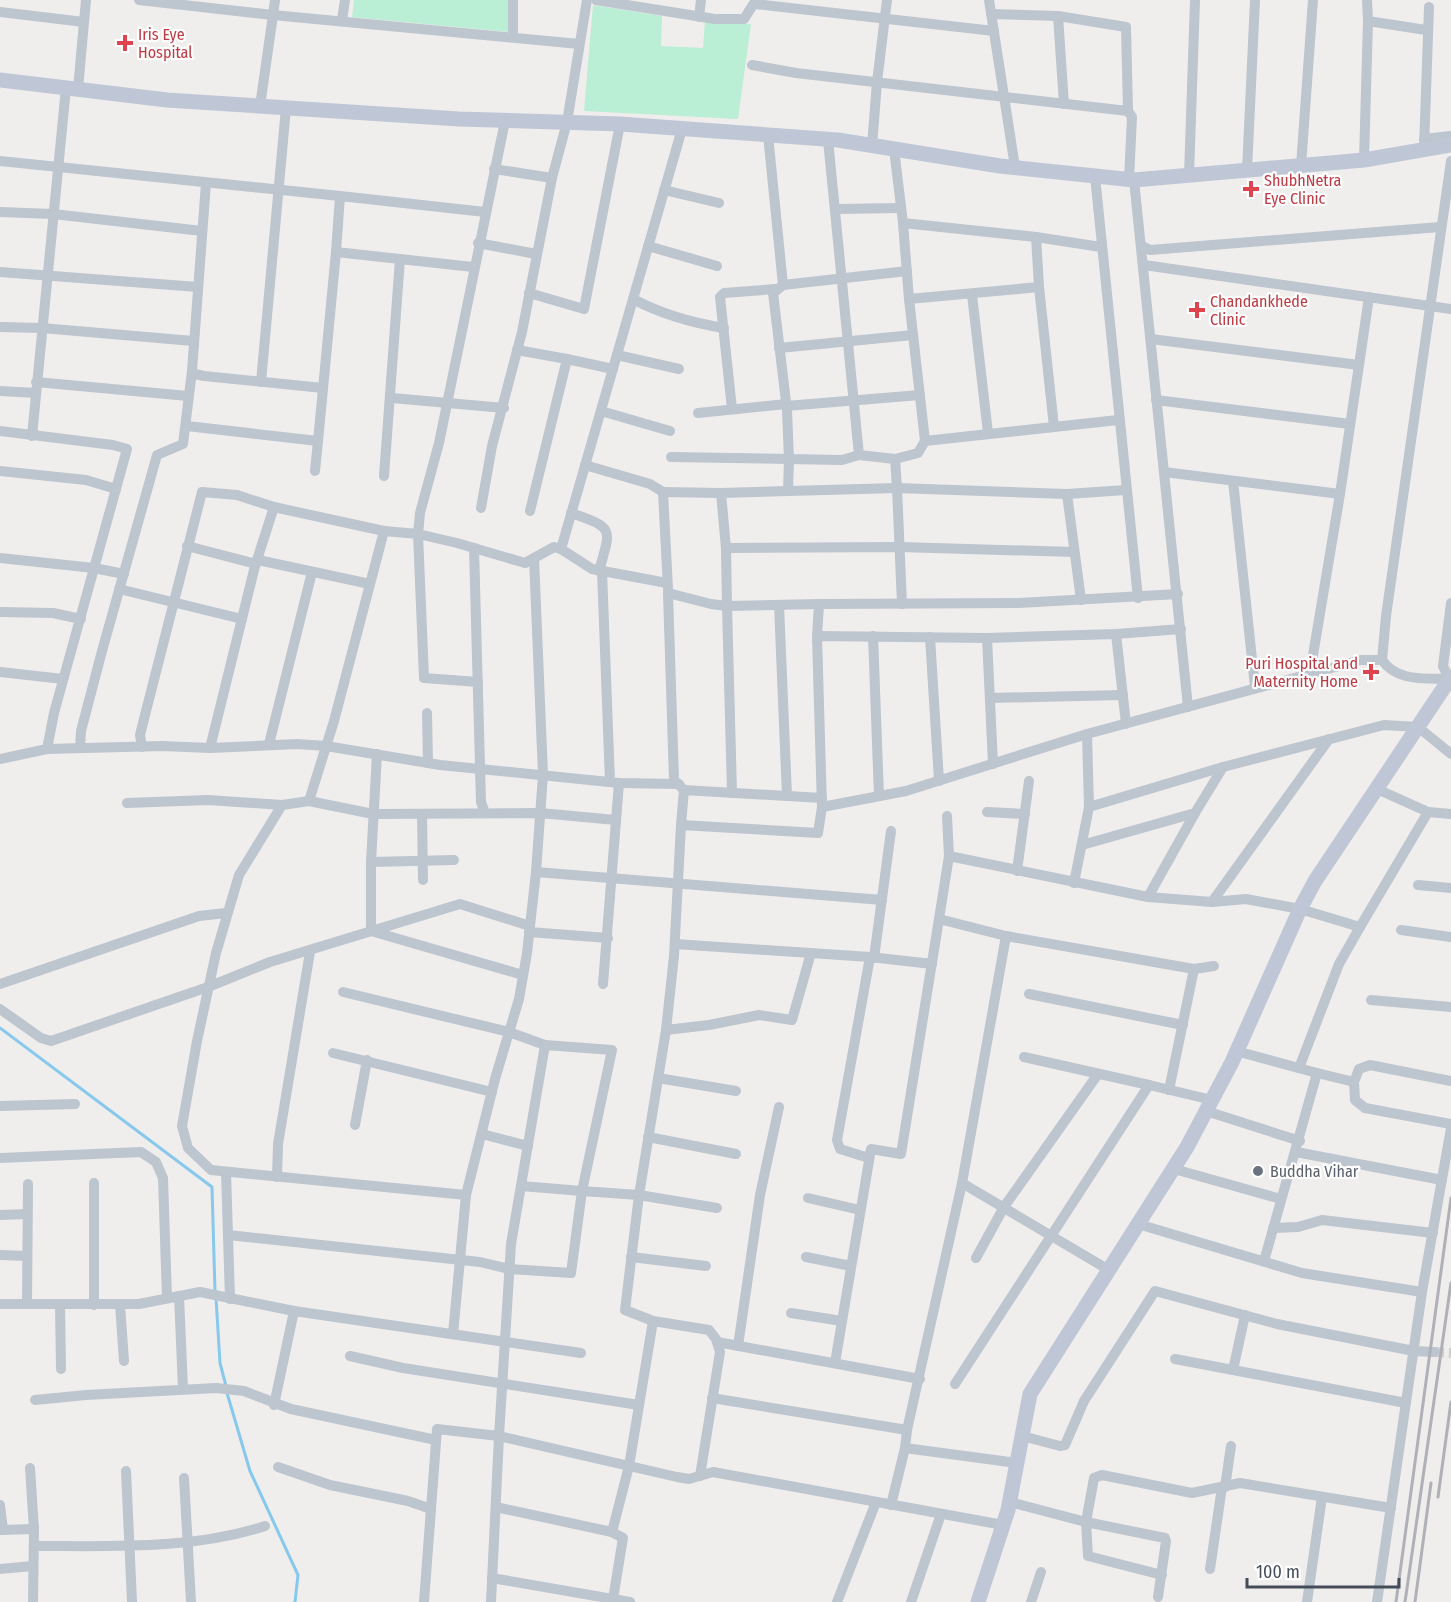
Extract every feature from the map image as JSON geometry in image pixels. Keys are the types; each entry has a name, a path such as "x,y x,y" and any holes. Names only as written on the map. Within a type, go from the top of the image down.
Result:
{"street":[{"path":"32,436 57,168 86,0"},
{"path":"139,0 215,4 273,15 579,44"},
{"path":"260,106 275,0"},
{"path":"342,20 345,0"},
{"path":"513,0 513,36"},
{"path":"481,508 492,446 504,408 552,178 567,122 587,0"},
{"path":"596,0 644,4 699,17 744,19 755,2 994,31"},
{"path":"699,17 701,0"},
{"path":"872,146 887,0"},
{"path":"989,0 1015,167"},
{"path":"1189,175 1195,0"},
{"path":"1247,170 1255,0"},
{"path":"1301,166 1313,0"},
{"path":"1364,160 1367,0"},
{"path":"1424,144 1426,30 1429,7"},
{"path":"0,12 84,22"},
{"path":"991,14 1058,16 1126,27 1128,111 1132,117 1131,180 1142,246 1188,707"},
{"path":"1058,16 1064,104"},
{"path":"1368,21 1426,30"},
{"path":"752,65 1004,98 1128,111"},
{"path":"0,80 167,100 505,121 620,124 828,140 1015,167 1131,180 1398,156 1424,144 1448,150"},
{"path":"261,382 286,108"},
{"path":"478,682 424,678 418,534 420,513 446,404 484,212 505,121"},
{"path":"529,293 584,309 620,124"},
{"path":"561,549 682,129"},
{"path":"768,135 779,287 773,293 786,405 788,491"},
{"path":"828,140 859,455"},
{"path":"671,458 842,460 859,455 895,459 918,453 925,441 894,149"},
{"path":"1398,156 1409,160 1448,150"},
{"path":"1448,150 1430,305 1386,616 1382,660 1390,671 1406,676 1450,678"},
{"path":"0,161 484,212"},
{"path":"494,169 552,178"},
{"path":"1095,176 1118,420 1138,598"},
{"path":"80,748 84,721 157,455 183,444 192,371 206,183"},
{"path":"664,190 719,202"},
{"path":"315,471 340,196"},
{"path":"836,209 901,208"},
{"path":"0,212 53,214 202,231"},
{"path":"903,223 1036,237 1101,247"},
{"path":"1142,246 1150,250 1440,227"},
{"path":"1036,237 1053,427"},
{"path":"478,243 536,254"},
{"path":"648,246 717,266"},
{"path":"336,252 473,267"},
{"path":"384,476 392,398 399,259"},
{"path":"1144,265 1451,309"},
{"path":"732,408 720,297 724,293 907,271"},
{"path":"0,272 198,287"},
{"path":"909,299 972,295 1039,287"},
{"path":"972,295 987,433"},
{"path":"1310,673 1340,494 1369,297"},
{"path":"633,299 650,308 703,325 724,328"},
{"path":"0,327 42,328 193,341"},
{"path":"779,348 913,335"},
{"path":"1150,339 1359,365"},
{"path":"517,350 613,369"},
{"path":"616,355 679,369"},
{"path":"530,511 567,359"},
{"path":"192,371 195,374 323,388"},
{"path":"0,390 36,388 188,396"},
{"path":"698,413 732,408 920,395"},
{"path":"392,398 504,408"},
{"path":"1156,400 1350,424"},
{"path":"601,411 670,431"},
{"path":"925,441 1118,420"},
{"path":"187,426 318,441"},
{"path":"0,431 113,445 127,449 63,679 46,749"},
{"path":"895,459 902,604"},
{"path":"585,465 650,484 663,492 721,493 897,488 1067,494 1126,490"},
{"path":"0,471 86,480 116,489"},
{"path":"1164,472 1340,494"},
{"path":"1233,481 1255,687"},
{"path":"142,747 140,735 172,602 202,492 237,495 274,507 384,531 418,534 525,563 554,547 601,571 668,588 711,604 727,606 1081,600 1178,594"},
{"path":"663,492 674,780 681,787 679,885 666,1030 639,1195 625,1310 653,1322 709,1330 717,1342 720,1352 700,1476"},
{"path":"721,493 726,548 732,793"},
{"path":"1067,494 1081,600"},
{"path":"210,748 257,562 274,507"},
{"path":"571,513 604,526 608,539 601,571 616,820 603,984"},
{"path":"309,801 384,531"},
{"path":"187,546 370,584"},
{"path":"474,548 481,802 485,813"},
{"path":"726,548 900,548 1074,552"},
{"path":"0,558 94,568 124,574"},
{"path":"453,1334 466,1195 523,975 536,872 543,775 534,558"},
{"path":"269,744 312,572"},
{"path":"119,589 242,620"},
{"path":"1450,678 1443,666 1451,603"},
{"path":"681,825 818,833 822,802 819,604"},
{"path":"779,605 787,796"},
{"path":"0,612 53,613 81,619"},
{"path":"818,636 987,638 1116,634 1181,629"},
{"path":"1116,634 1126,724"},
{"path":"873,636 879,796"},
{"path":"930,637 939,781"},
{"path":"987,638 993,764"},
{"path":"0,759 46,749 210,748 269,744 326,746 428,763 481,769 732,793 787,796 822,802 879,796 939,781 1088,734 1255,687 1361,660 1382,660"},
{"path":"0,672 63,679"},
{"path":"978,1602 1010,1502 1030,1394 1173,1169 1209,1106 1300,909 1450,678"},
{"path":"990,698 1123,695"},
{"path":"428,713 428,763"},
{"path":"1089,807 1223,766 1383,725 1418,727 1451,754"},
{"path":"1074,883 1089,807 1088,734"},
{"path":"1212,902 1329,739"},
{"path":"371,931 371,862 377,754"},
{"path":"1148,897 1223,766"},
{"path":"1017,871 1029,781"},
{"path":"1377,789 1428,812 1451,814"},
{"path":"127,803 208,801 282,804 309,801 373,814 540,813 616,820"},
{"path":"282,804 239,875 226,913 208,987 182,1126 188,1148 203,1165 211,1170 466,1195"},
{"path":"987,812 1024,814"},
{"path":"1299,1068 1338,964 1428,812"},
{"path":"1082,845 1195,813"},
{"path":"422,814 423,880"},
{"path":"835,1363 871,1149 901,1154 949,856 946,816"},
{"path":"869,1158 840,1149 837,1140 882,900 891,831"},
{"path":"949,856 1148,897 1212,902 1246,899 1300,909 1360,927"},
{"path":"371,862 454,860"},
{"path":"536,872 882,900"},
{"path":"1418,885 1451,888"},
{"path":"0,1010 35,1034 51,1041 208,987 270,962 310,952 460,904 529,929 608,938"},
{"path":"0,984 199,916 226,913"},
{"path":"939,919 1006,936 1194,969 1214,966"},
{"path":"1401,930 1451,937"},
{"path":"371,931 523,975"},
{"path":"891,1505 962,1184 1006,936"},
{"path":"675,944 872,957 932,964"},
{"path":"277,1177 278,1144 310,952"},
{"path":"666,1030 759,1015 792,1020 811,953"},
{"path":"1169,1090 1194,969"},
{"path":"228,1235 460,1260 509,1269 571,1274 582,1191 612,1050 545,1045 509,1032 343,992"},
{"path":"1029,994 1183,1025"},
{"path":"1371,1000 1451,1007"},
{"path":"491,1602 509,1269 545,1045"},
{"path":"1236,1051 1354,1082"},
{"path":"333,1053 492,1092"},
{"path":"1024,1058 1169,1090 1300,1141"},
{"path":"355,1125 367,1060"},
{"path":"1377,1602 1422,1292 1451,1126 1365,1108 1355,1100 1354,1082 1359,1069 1370,1065 1451,1080"},
{"path":"1264,1261 1300,1141 1317,1073"},
{"path":"976,1258 1004,1207 1098,1074"},
{"path":"658,1078 736,1091"},
{"path":"955,1384 1149,1086"},
{"path":"0,1107 75,1104"},
{"path":"738,1346 760,1196 779,1107"},
{"path":"482,1134 528,1146"},
{"path":"648,1137 736,1154"},
{"path":"0,1158 141,1152 156,1162 163,1178 167,1298"},
{"path":"1296,1152 1442,1180"},
{"path":"1173,1169 1281,1199"},
{"path":"226,1172 227,1299"},
{"path":"94,1183 94,1305"},
{"path":"27,1304 28,1184"},
{"path":"962,1184 1109,1270"},
{"path":"521,1186 639,1195 717,1208"},
{"path":"808,1198 860,1210"},
{"path":"0,1215 27,1214"},
{"path":"1273,1228 1298,1227 1322,1220 1433,1233"},
{"path":"1138,1224 1302,1273 1422,1292"},
{"path":"0,1255 27,1256"},
{"path":"631,1257 706,1266"},
{"path":"806,1257 851,1266"},
{"path":"1022,1436 1060,1446 1065,1445 1084,1401 1155,1291 1245,1315 1414,1351 1434,1352"},
{"path":"0,1304 140,1304 200,1292 294,1311 581,1353"},
{"path":"179,1296 183,1389"},
{"path":"60,1304 61,1369"},
{"path":"120,1305 124,1361"},
{"path":"274,1405 294,1311"},
{"path":"791,1313 842,1321"},
{"path":"1233,1370 1245,1315"},
{"path":"612,1532 629,1466 653,1322"},
{"path":"717,1342 920,1379"},
{"path":"350,1356 403,1368 503,1382 639,1406"},
{"path":"1175,1359 1406,1403"},
{"path":"35,1400 216,1388 243,1391 274,1405 436,1440"},
{"path":"712,1398 907,1430"},
{"path":"424,1602 437,1429 500,1436 689,1479 713,1472 1003,1525"},
{"path":"1210,1569 1231,1446"},
{"path":"904,1448 1017,1463"},
{"path":"278,1467 330,1485 408,1501 431,1509"},
{"path":"30,1468 34,1529 33,1602"},
{"path":"126,1471 132,1602"},
{"path":"1162,1575 1088,1556 1086,1522 1094,1478 1097,1475 1192,1493 1240,1483 1390,1508"},
{"path":"184,1478 185,1541 191,1602"},
{"path":"1307,1602 1322,1497"},
{"path":"837,1602 876,1502"},
{"path":"1010,1502 1086,1522 1165,1538 1158,1597"},
{"path":"0,1505 2,1530 34,1529"},
{"path":"496,1507 612,1532 623,1538 613,1599"},
{"path":"911,1602 941,1514"},
{"path":"34,1546 131,1546 242,1534 265,1526"},
{"path":"0,1569 33,1566"},
{"path":"1031,1602 1041,1572"},
{"path":"492,1578 630,1602"}],"green space":[{"path":"354,0 509,0 509,32 352,17"},
{"path":"593,5 662,16 661,46 703,48 705,21 751,24 738,119 584,111"}],"waterway":[{"path":"0,1028 212,1187 215,1291"},
{"path":"216,1298 220,1363 226,1386"},
{"path":"227,1393 250,1471 298,1575 295,1602"}],"tunnel":[{"path":"1434,1352 1451,1353"}],"railway":[{"path":"1396,1602 1451,1198"},
{"path":"1405,1602 1451,1283"},
{"path":"1438,1497 1451,1402"},
{"path":"1415,1602 1431,1483"}],"place":[{"name":"Iris Eye Hospital","path":"125,43"},
{"name":"ShubhNetra Eye Clinic","path":"1251,189"},
{"name":"Chandankhede Clinic","path":"1197,310"},
{"name":"Puri Hospital and Maternity Home","path":"1371,672"},
{"name":"Buddha Vihar","path":"1258,1171"}]}
